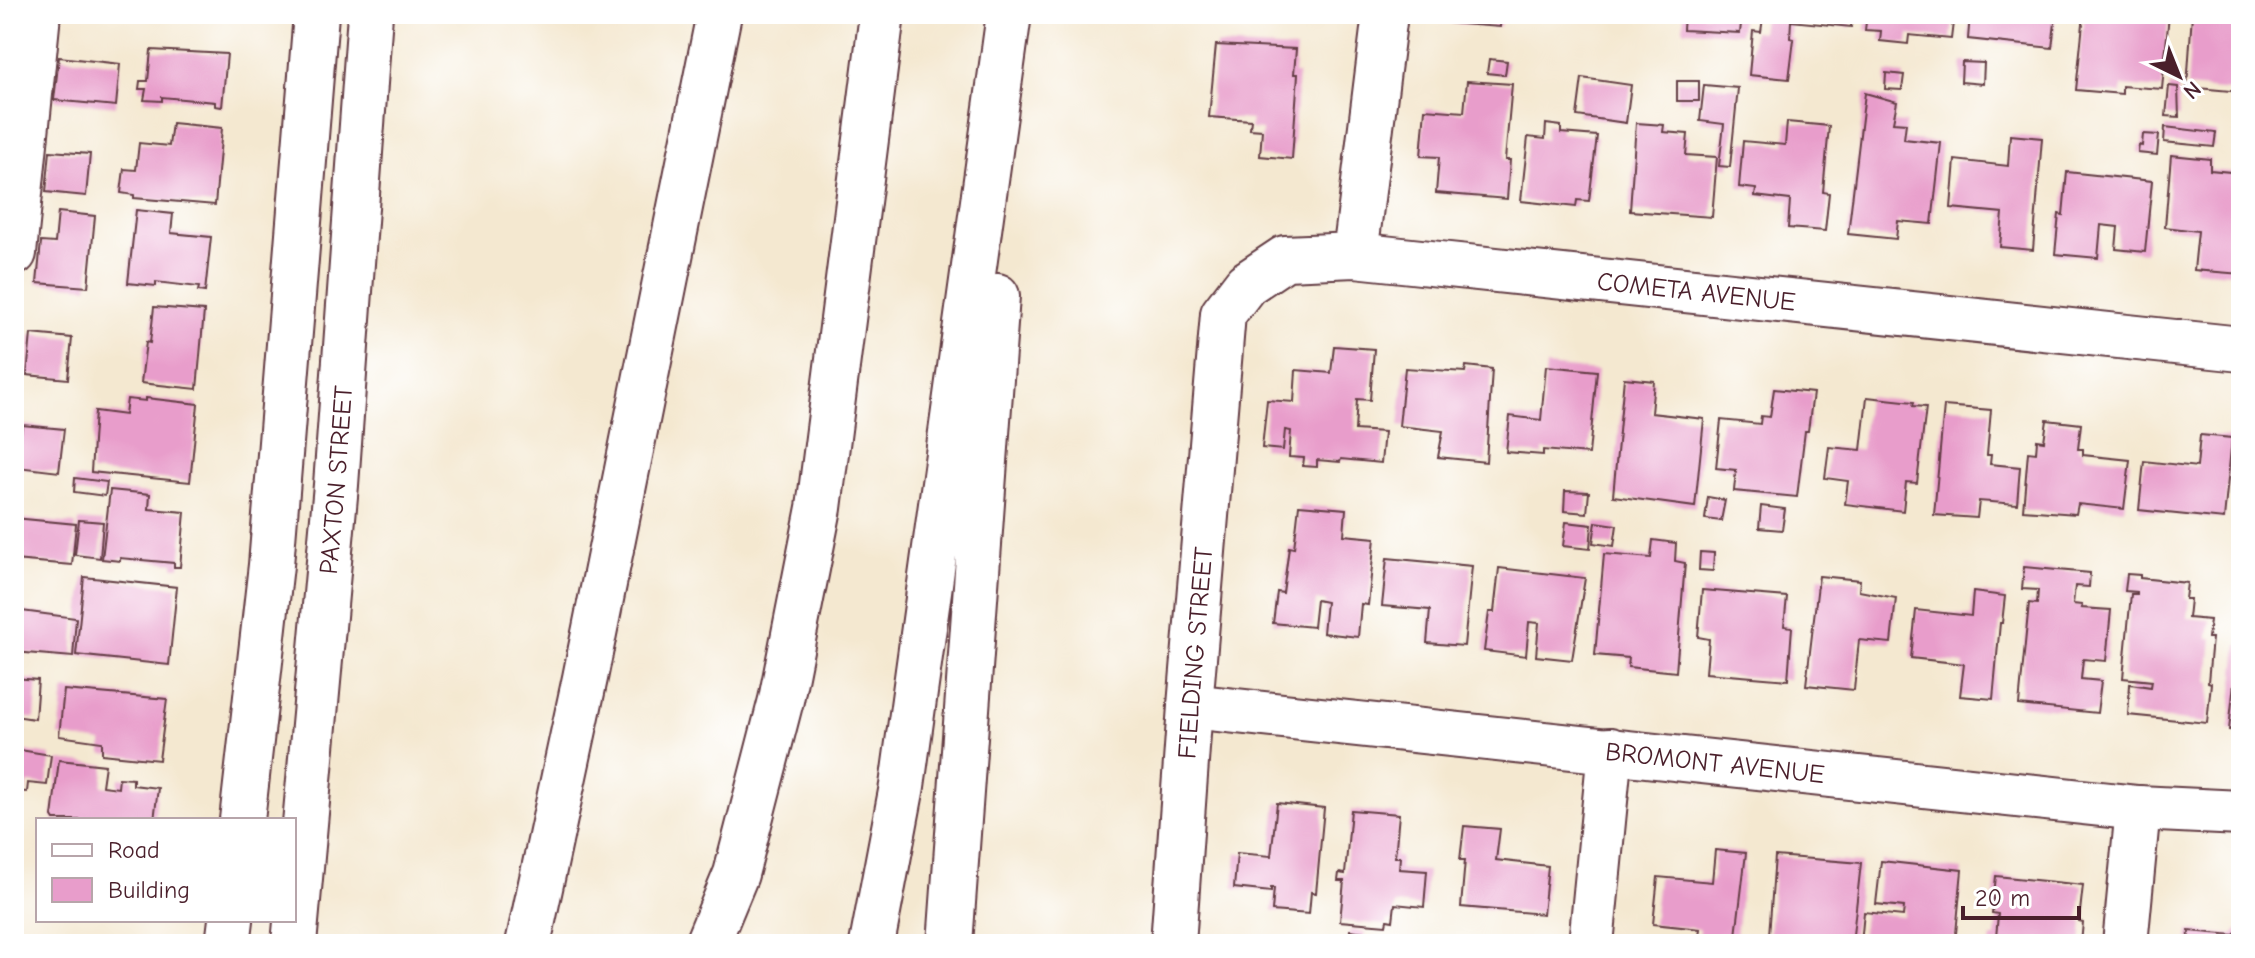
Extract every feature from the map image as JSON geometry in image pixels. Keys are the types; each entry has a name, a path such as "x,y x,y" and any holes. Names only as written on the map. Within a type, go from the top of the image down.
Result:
{"main road":[{"path":"14,253 38,14"},
{"path":"242,818 271,565 316,14"},
{"name":"PAXTON STREET","path":"294,944 336,485 370,14"},
{"path":"528,944 719,14"},
{"path":"707,944 736,874 777,715 819,508 882,14"},
{"path":"872,944 902,786 1009,14"},
{"path":"950,944 1017,14"},
{"path":"1355,255 1385,14"},
{"name":"COMETA AVENUE","path":"1219,362 1223,314 1246,284 1285,258 1355,255 2241,349"},
{"name":"FIELDING STREET","path":"1173,944 1219,362"},
{"name":"BROMONT AVENUE","path":"1190,706 2138,808 2241,813"},
{"path":"1591,944 1610,750"},
{"path":"2125,944 2138,808"},
{"path":"228,944 231,922"}],"building":[{"path":"1437,14 1501,14 1500,27 1436,22"},
{"path":"1684,14 1742,14 1740,33 1683,30"},
{"path":"1761,14 1852,14 1851,27 1791,21 1790,38 1794,39 1789,79 1749,75 1753,31 1761,32"},
{"path":"1867,14 1954,14 1951,39 1909,35 1908,44 1880,41 1881,31 1865,30"},
{"path":"1970,14 2056,14 2052,48 1968,39"},
{"path":"2084,14 2169,14 2162,89 2122,86 2122,94 2076,90"},
{"path":"2192,14 2237,14 2237,18 2241,19 2241,92 2187,87"},
{"path":"1216,45 1296,49 1294,74 1298,74 1292,159 1260,156 1262,130 1250,129 1251,120 1209,117"},
{"path":"151,50 227,54 222,107 215,106 215,102 162,97 162,101 144,100 146,89 139,89 140,81 148,81"},
{"path":"59,57 120,64 116,106 54,100"},
{"path":"1489,59 1507,61 1505,75 1487,73"},
{"path":"1962,62 1984,63 1983,84 1961,82"},
{"path":"1886,73 1904,75 1902,90 1885,89"},
{"path":"1582,78 1631,85 1626,123 1577,116"},
{"path":"1467,81 1512,84 1505,160 1510,160 1507,199 1436,193 1439,157 1421,156 1425,109 1464,112"},
{"path":"1677,81 1699,81 1699,101 1677,101"},
{"path":"1704,85 1738,88 1730,167 1719,166 1724,124 1700,121"},
{"path":"2169,86 2178,87 2179,117 2166,116"},
{"path":"1865,93 1897,102 1893,122 1906,123 1904,139 1941,143 1932,224 1898,221 1896,239 1848,234"},
{"path":"1787,122 1829,126 1823,192 1829,193 1825,231 1788,228 1790,200 1755,196 1756,189 1739,187 1743,141 1785,145"},
{"path":"172,123 222,128 215,205 134,198 134,195 121,193 124,169 136,170 139,143 169,146"},
{"path":"1636,123 1664,125 1663,132 1688,134 1686,155 1717,157 1712,217 1630,211"},
{"path":"1546,124 1561,126 1561,133 1597,136 1589,201 1577,200 1576,207 1521,201 1528,137 1545,139"},
{"path":"2165,127 2216,133 2214,147 2164,142"},
{"path":"2143,134 2159,135 2157,155 2138,153"},
{"path":"2010,135 2042,138 2033,250 2000,247 2003,213 1951,208 1955,160 2008,166"},
{"path":"50,151 90,154 86,196 46,192"},
{"path":"2171,155 2210,159 2210,170 2241,173 2241,274 2194,270 2198,231 2165,227"},
{"path":"2067,172 2152,181 2145,252 2116,249 2118,227 2101,225 2098,258 2055,254"},
{"path":"136,210 173,214 171,233 211,237 205,292 198,291 199,287 156,282 156,286 128,283"},
{"path":"58,212 95,216 88,287 37,283 41,242 55,243"},
{"path":"154,307 204,311 197,389 141,383"},
{"path":"31,334 72,338 68,379 27,375"},
{"path":"1334,346 1374,349 1370,400 1357,399 1355,430 1384,432 1381,463 1341,459 1340,462 1317,460 1317,467 1303,466 1304,458 1289,457 1291,431 1285,430 1283,450 1262,448 1267,400 1294,402 1296,370 1331,373"},
{"path":"1466,366 1492,369 1486,462 1438,457 1443,431 1399,426 1405,368 1465,372"},
{"path":"1546,366 1597,371 1589,454 1543,450 1543,455 1506,452 1510,416 1541,420"},
{"path":"1624,378 1654,381 1651,413 1704,419 1695,507 1613,496"},
{"path":"1774,389 1813,393 1797,497 1734,491 1736,470 1716,468 1721,420 1760,424 1761,416 1770,417"},
{"path":"1867,397 1914,402 1913,406 1926,407 1917,483 1906,482 1903,511 1845,504 1848,481 1825,478 1829,447 1861,450"},
{"path":"146,398 198,404 190,482 91,472 95,411 125,415 127,399 146,401"},
{"path":"1944,406 1991,410 1987,455 1991,455 1990,464 2020,467 2017,504 1979,501 1977,518 1934,515"},
{"path":"2047,420 2081,424 2078,449 2083,449 2083,455 2130,460 2124,509 2078,504 2076,514 2023,510 2028,452 2036,453 2037,440 2044,441"},
{"path":"22,425 64,429 59,472 17,467"},
{"path":"2200,435 2232,438 2224,519 2139,510 2144,461 2197,467"},
{"path":"75,478 107,482 105,496 74,492"},
{"path":"110,490 150,494 149,509 185,512 180,567 174,567 174,563 102,559"},
{"path":"1565,491 1589,492 1587,513 1564,511"},
{"path":"1708,497 1725,500 1721,521 1705,519"},
{"path":"1299,505 1346,509 1344,535 1375,538 1368,605 1361,604 1358,637 1323,633 1326,602 1316,600 1313,627 1273,623 1277,592 1283,593 1289,547 1294,548"},
{"path":"1761,506 1785,509 1782,530 1759,528"},
{"path":"14,518 76,524 72,565 14,560"},
{"path":"79,520 103,522 100,558 75,555"},
{"path":"1566,522 1592,525 1590,549 1563,546"},
{"path":"1596,522 1617,525 1614,546 1593,543"},
{"path":"1653,540 1676,543 1675,561 1685,563 1676,672 1628,667 1629,658 1595,655 1604,554 1651,558"},
{"path":"1700,552 1714,553 1713,571 1699,570"},
{"path":"1387,558 1472,566 1464,646 1427,643 1430,610 1382,606"},
{"path":"2024,567 2090,573 2089,587 2075,586 2073,604 2082,605 2081,608 2111,610 2106,661 2083,659 2081,679 2101,681 2097,713 2019,705 2029,603 2037,604 2038,590 2022,589"},
{"path":"1499,568 1585,578 1572,660 1536,656 1539,623 1529,622 1526,656 1484,651 1489,612 1494,612"},
{"path":"2127,574 2187,583 2185,599 2190,599 2188,618 2210,620 2208,638 2212,638 2208,682 2211,683 2207,723 2128,715 2130,684 2151,687 2152,681 2123,678 2131,594 2137,594 2125,591"},
{"path":"1819,576 1860,580 1859,591 1896,598 1891,643 1859,640 1854,690 1806,685"},
{"path":"84,577 177,587 169,665 76,655"},
{"path":"1702,590 1787,597 1784,626 1792,627 1788,680 1706,673 1709,639 1698,637"},
{"path":"1973,592 2005,596 1993,699 1960,696 1964,664 1911,658 1916,610 1971,616"},
{"path":"14,610 76,618 73,657 14,652"},
{"path":"2238,645 2241,645 2241,731 2229,730"},
{"path":"14,678 38,680 35,719 14,716"},
{"path":"64,690 167,699 159,760 102,754 102,742 59,736"},
{"path":"14,749 51,755 47,785 28,783 27,792 14,791"},
{"path":"59,760 105,765 102,786 118,788 119,778 133,779 133,785 158,788 154,818 52,817"},
{"path":"1277,803 1324,808 1316,893 1311,892 1309,914 1272,911 1274,888 1271,892 1234,888 1237,853 1271,856"},
{"path":"1351,810 1399,814 1395,857 1400,857 1399,869 1427,871 1424,907 1395,904 1393,921 1387,920 1386,925 1340,921 1344,881 1338,881 1339,873 1345,874"},
{"path":"1464,826 1500,829 1496,860 1548,866 1543,914 1461,907 1465,860 1460,860"},
{"path":"1715,850 1746,853 1735,944 1698,944 1700,929 1653,924 1658,877 1712,882"},
{"path":"1775,856 1861,863 1852,944 1769,935"},
{"path":"1881,861 1962,870 1955,944 1861,944 1864,912 1903,916 1904,907 1876,904"},
{"path":"1996,876 2083,885 2079,921 2083,922 2081,944 1990,944 1991,938 1996,938 1998,914 1992,913"},
{"path":"2241,927 2241,944 2188,944 2189,931 2234,935"},
{"path":"1350,930 1365,932 1363,944 1348,944"}]}
